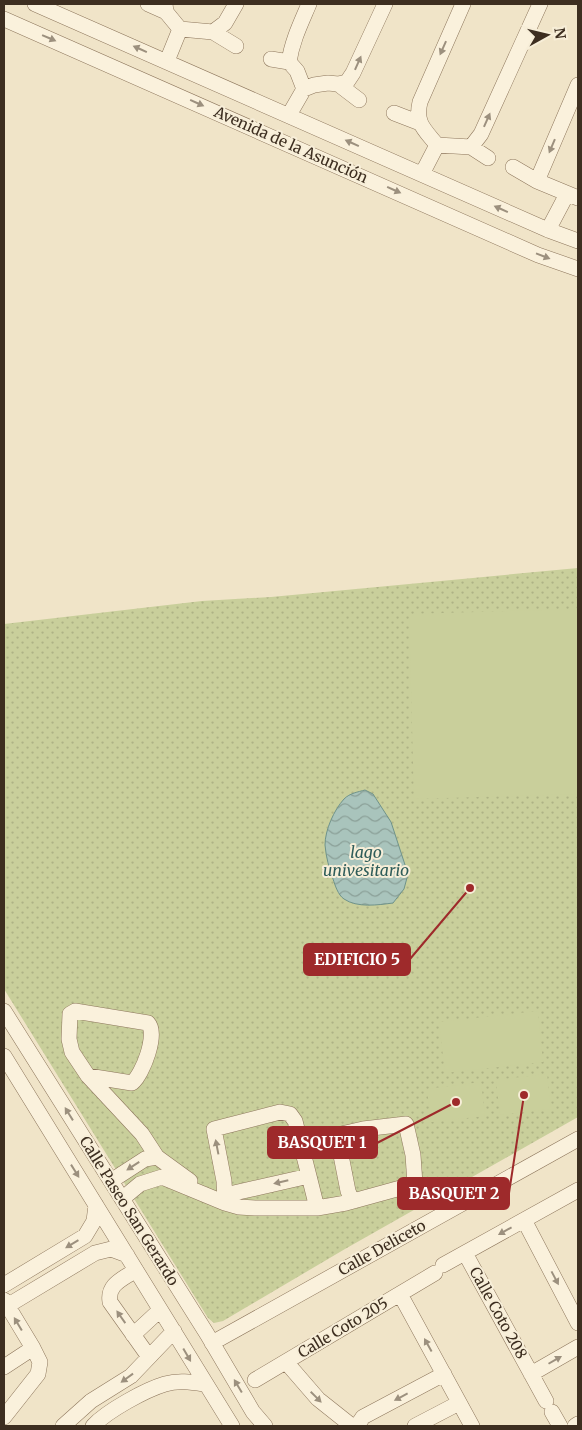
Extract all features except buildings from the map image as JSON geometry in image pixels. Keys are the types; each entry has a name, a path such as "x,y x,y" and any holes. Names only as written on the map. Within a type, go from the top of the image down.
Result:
{"street":[{"name":"Avenida de la Asunción","path":"38,4 548,230 578,241"},
{"path":"148,4 165,8 180,29 213,32 236,46"},
{"path":"213,32 225,23 236,4"},
{"path":"289,62 293,40 309,4"},
{"path":"289,115 304,89 328,83 338,84 347,82 385,4"},
{"path":"436,145 420,123 417,113 420,102 463,4"},
{"path":"471,147 481,134 540,4"},
{"name":"Avenida de la Asunción","path":"4,19 530,251 578,269"},
{"path":"167,61 180,29"},
{"path":"271,60 289,62 297,70 304,89"},
{"path":"338,84 359,100"},
{"path":"537,181 572,119 578,85"},
{"path":"394,113 420,123"},
{"path":"436,145 471,147 488,158"},
{"path":"422,174 436,145"},
{"path":"513,167 537,181 572,196 548,230"},
{"name":"Calle Paseo San Gerardo","path":"4,1011 212,1343 253,1412 265,1426"},
{"path":"88,1076 132,1083 138,1078 152,1034 148,1023 75,1011 70,1014 72,1052 88,1076 142,1134 157,1157 207,1195"},
{"name":"Calle Paseo San Gerardo","path":"4,1056 9,1070 96,1205 174,1331 204,1384 232,1426 253,1412"},
{"path":"225,1199 214,1129 280,1112 290,1114 296,1121 317,1208"},
{"path":"122,1199 140,1184 162,1177 207,1195 225,1199 239,1207 317,1208 352,1201 415,1184 412,1147 406,1124 364,1129 337,1135 348,1191 352,1201"},
{"name":"Calle Deliceto","path":"212,1343 578,1139"},
{"path":"111,1181 145,1159 157,1157"},
{"path":"156,1178 160,1170 157,1157"},
{"path":"225,1199 309,1176"},
{"name":"Calle Coto 208","path":"439,1269 578,1190"},
{"path":"4,1285 86,1236 94,1221 96,1205"},
{"path":"524,1220 578,1323"},
{"path":"4,1417 38,1374 40,1362 6,1303 102,1250 118,1250 127,1256"},
{"name":"Calle Coto 208","path":"465,1253 560,1426"},
{"name":"Calle Coto 205","path":"255,1380 439,1269"},
{"path":"136,1270 111,1288 108,1294 110,1302 149,1357"},
{"name":"Calle Coto 205","path":"400,1294 472,1426"},
{"path":"133,1334 160,1310"},
{"path":"63,1426 91,1401 131,1376 174,1331"},
{"name":"Calle Coto 208","path":"532,1374 578,1347"},
{"path":"4,1365 33,1348"},
{"name":"Calle Coto 205","path":"286,1362 318,1399 352,1426"},
{"path":"357,1426 363,1417 444,1374"},
{"path":"93,1426 137,1396 165,1384 182,1381 204,1384"},
{"path":"415,1426 459,1403"},
{"path":"574,1426 578,1424"}],"green space":[{"path":"578,568 578,1117 345,1249 223,1321 214,1323 208,1318 4,989 4,624 202,601 271,597"},
{"path":"578,609 578,794 414,799 409,614"},
{"path":"538,1011 543,1062 445,1073 439,1022"},
{"path":"547,1074 551,1109 500,1115 496,1080"},
{"path":"481,1082 485,1116 431,1122 427,1089"}],"water":[{"name":"lago univesitario","path":"365,790 373,794 391,822 408,874 404,889 393,903 361,905 344,899 337,890 328,862 325,839 334,814 346,797"}],"place":[{"name":"EDIFICIO 5","path":"470,888"},
{"name":"BASQUET 2","path":"524,1095"},
{"name":"BASQUET 1","path":"456,1102"}]}
